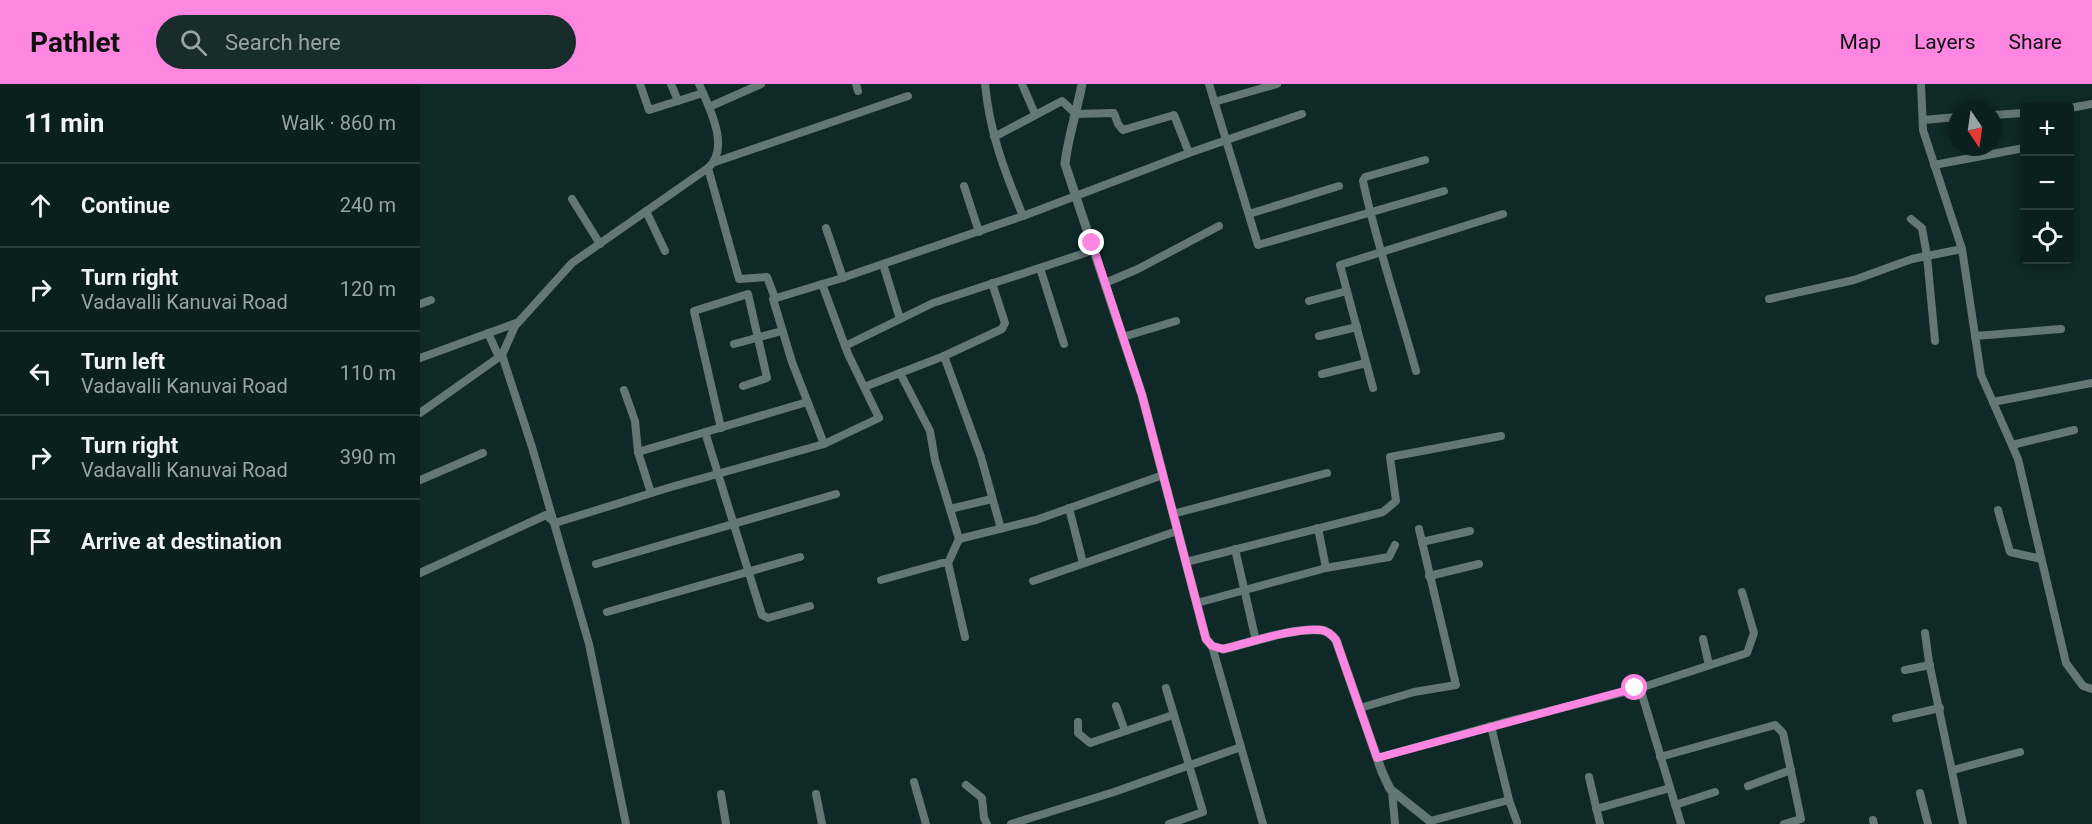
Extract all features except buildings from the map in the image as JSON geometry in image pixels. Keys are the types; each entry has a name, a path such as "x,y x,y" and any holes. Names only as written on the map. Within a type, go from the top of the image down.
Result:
{"street":[{"path":"640,84 649,110 703,93"},
{"path":"670,84 678,101"},
{"path":"699,84 718,135 715,162"},
{"path":"709,107 761,84"},
{"path":"984,84 997,151 1023,216"},
{"path":"1022,84 1035,114"},
{"path":"1083,84 1068,142 1065,164 1142,395 1206,639 1212,646 1263,824"},
{"path":"1209,84 1258,244 1444,191"},
{"path":"1214,102 1276,84"},
{"path":"1921,84 1923,130 1962,249 1980,375 2018,459 2066,663 2083,686 2092,689"},
{"path":"420,413 500,356 512,329 572,263 715,162 908,96"},
{"path":"994,137 1062,101 1077,114 1114,113 1123,130 1174,115 1189,153"},
{"path":"2074,107 2092,104"},
{"path":"2002,114 2020,113"},
{"path":"775,298 843,278 979,232 1189,153 1302,114"},
{"path":"1923,120 1948,118"},
{"path":"1934,165 2020,149"},
{"path":"1416,371 1399,307 1381,253 1363,181 1365,177 1425,160"},
{"path":"708,168 739,279 767,277 792,362 824,444"},
{"path":"964,186 979,232"},
{"path":"1249,214 1339,186"},
{"path":"572,199 600,244"},
{"path":"646,211 665,251"},
{"path":"1373,388 1340,265 1503,214"},
{"path":"1911,219 1922,228 1935,341"},
{"path":"1105,283 1138,269 1219,226"},
{"path":"826,228 843,278"},
{"path":"1769,299 1854,280 1912,259 1962,249"},
{"path":"845,346 933,303 1094,250"},
{"path":"883,264 900,319"},
{"path":"1040,268 1064,344"},
{"path":"864,387 944,356 1002,329 1005,323 992,283"},
{"path":"555,523 824,444 879,418 845,346 822,284"},
{"path":"1309,301 1347,291"},
{"path":"721,428 694,312 748,294 767,378 742,386"},
{"path":"420,303 431,300"},
{"path":"1123,338 1176,321"},
{"path":"420,358 518,323"},
{"path":"1319,336 1357,327"},
{"path":"1975,336 2061,329"},
{"path":"734,344 782,331"},
{"path":"488,333 500,356 532,447 555,523 589,644 626,824"},
{"path":"944,356 981,457 1000,529"},
{"path":"1322,374 1366,363"},
{"path":"900,373 930,431 935,460 959,539 948,563 965,637"},
{"path":"1993,402 2092,383"},
{"path":"624,390 634,421 638,452 651,493"},
{"path":"638,452 807,402"},
{"path":"2012,445 2074,430"},
{"path":"705,432 762,615 765,617 810,606"},
{"path":"1186,562 1383,512 1396,501 1390,458 1501,436"},
{"path":"420,480 483,453"},
{"path":"1173,513 1327,473"},
{"path":"959,539 1069,508 1163,475"},
{"path":"596,564 836,494"},
{"path":"950,510 992,499"},
{"path":"1069,508 1083,563"},
{"path":"1998,510 2010,552 2041,559"},
{"path":"420,573 546,515 555,523"},
{"path":"1318,528 1326,568"},
{"path":"1360,708 1414,692 1456,685 1419,530"},
{"path":"1033,581 1177,531"},
{"path":"1422,542 1470,531"},
{"path":"1197,603 1326,568 1389,557 1395,544"},
{"path":"1235,549 1256,641"},
{"path":"607,612 800,557"},
{"path":"881,580 948,563"},
{"path":"1429,576 1479,564"},
{"path":"1377,758 1640,688 1747,653 1754,633 1742,592"},
{"path":"1212,646 1223,649 1301,631 1321,630 1331,634 1336,640 1377,758 1392,790 1395,824"},
{"path":"1925,633 1963,824"},
{"path":"1703,639 1709,665"},
{"path":"1905,670 1930,664"},
{"path":"1166,688 1203,812 1170,824"},
{"path":"1640,688 1681,824"},
{"path":"1116,706 1125,731"},
{"path":"1896,718 1940,708"},
{"path":"1078,722 1078,733 1090,743 1173,715"},
{"path":"1660,757 1775,725 1783,733 1801,819 1784,824"},
{"path":"1491,726 1509,800 1517,822"},
{"path":"1014,824 1114,792 1241,747"},
{"path":"1953,770 2020,752"},
{"path":"1748,786 1791,770"},
{"path":"1589,777 1600,824"},
{"path":"914,782 926,824"},
{"path":"966,785 982,798 984,818 987,824"},
{"path":"1596,809 1670,788"},
{"path":"1392,790 1430,822 1509,800"},
{"path":"1675,805 1715,792"},
{"path":"1920,793 1928,824"},
{"path":"721,794 726,824"},
{"path":"816,794 822,824"}],"route":[{"path":"1092,243 1142,395 1206,639 1212,646 1223,649 1301,631 1321,630 1331,634 1336,640 1377,758 1635,688"}]}
